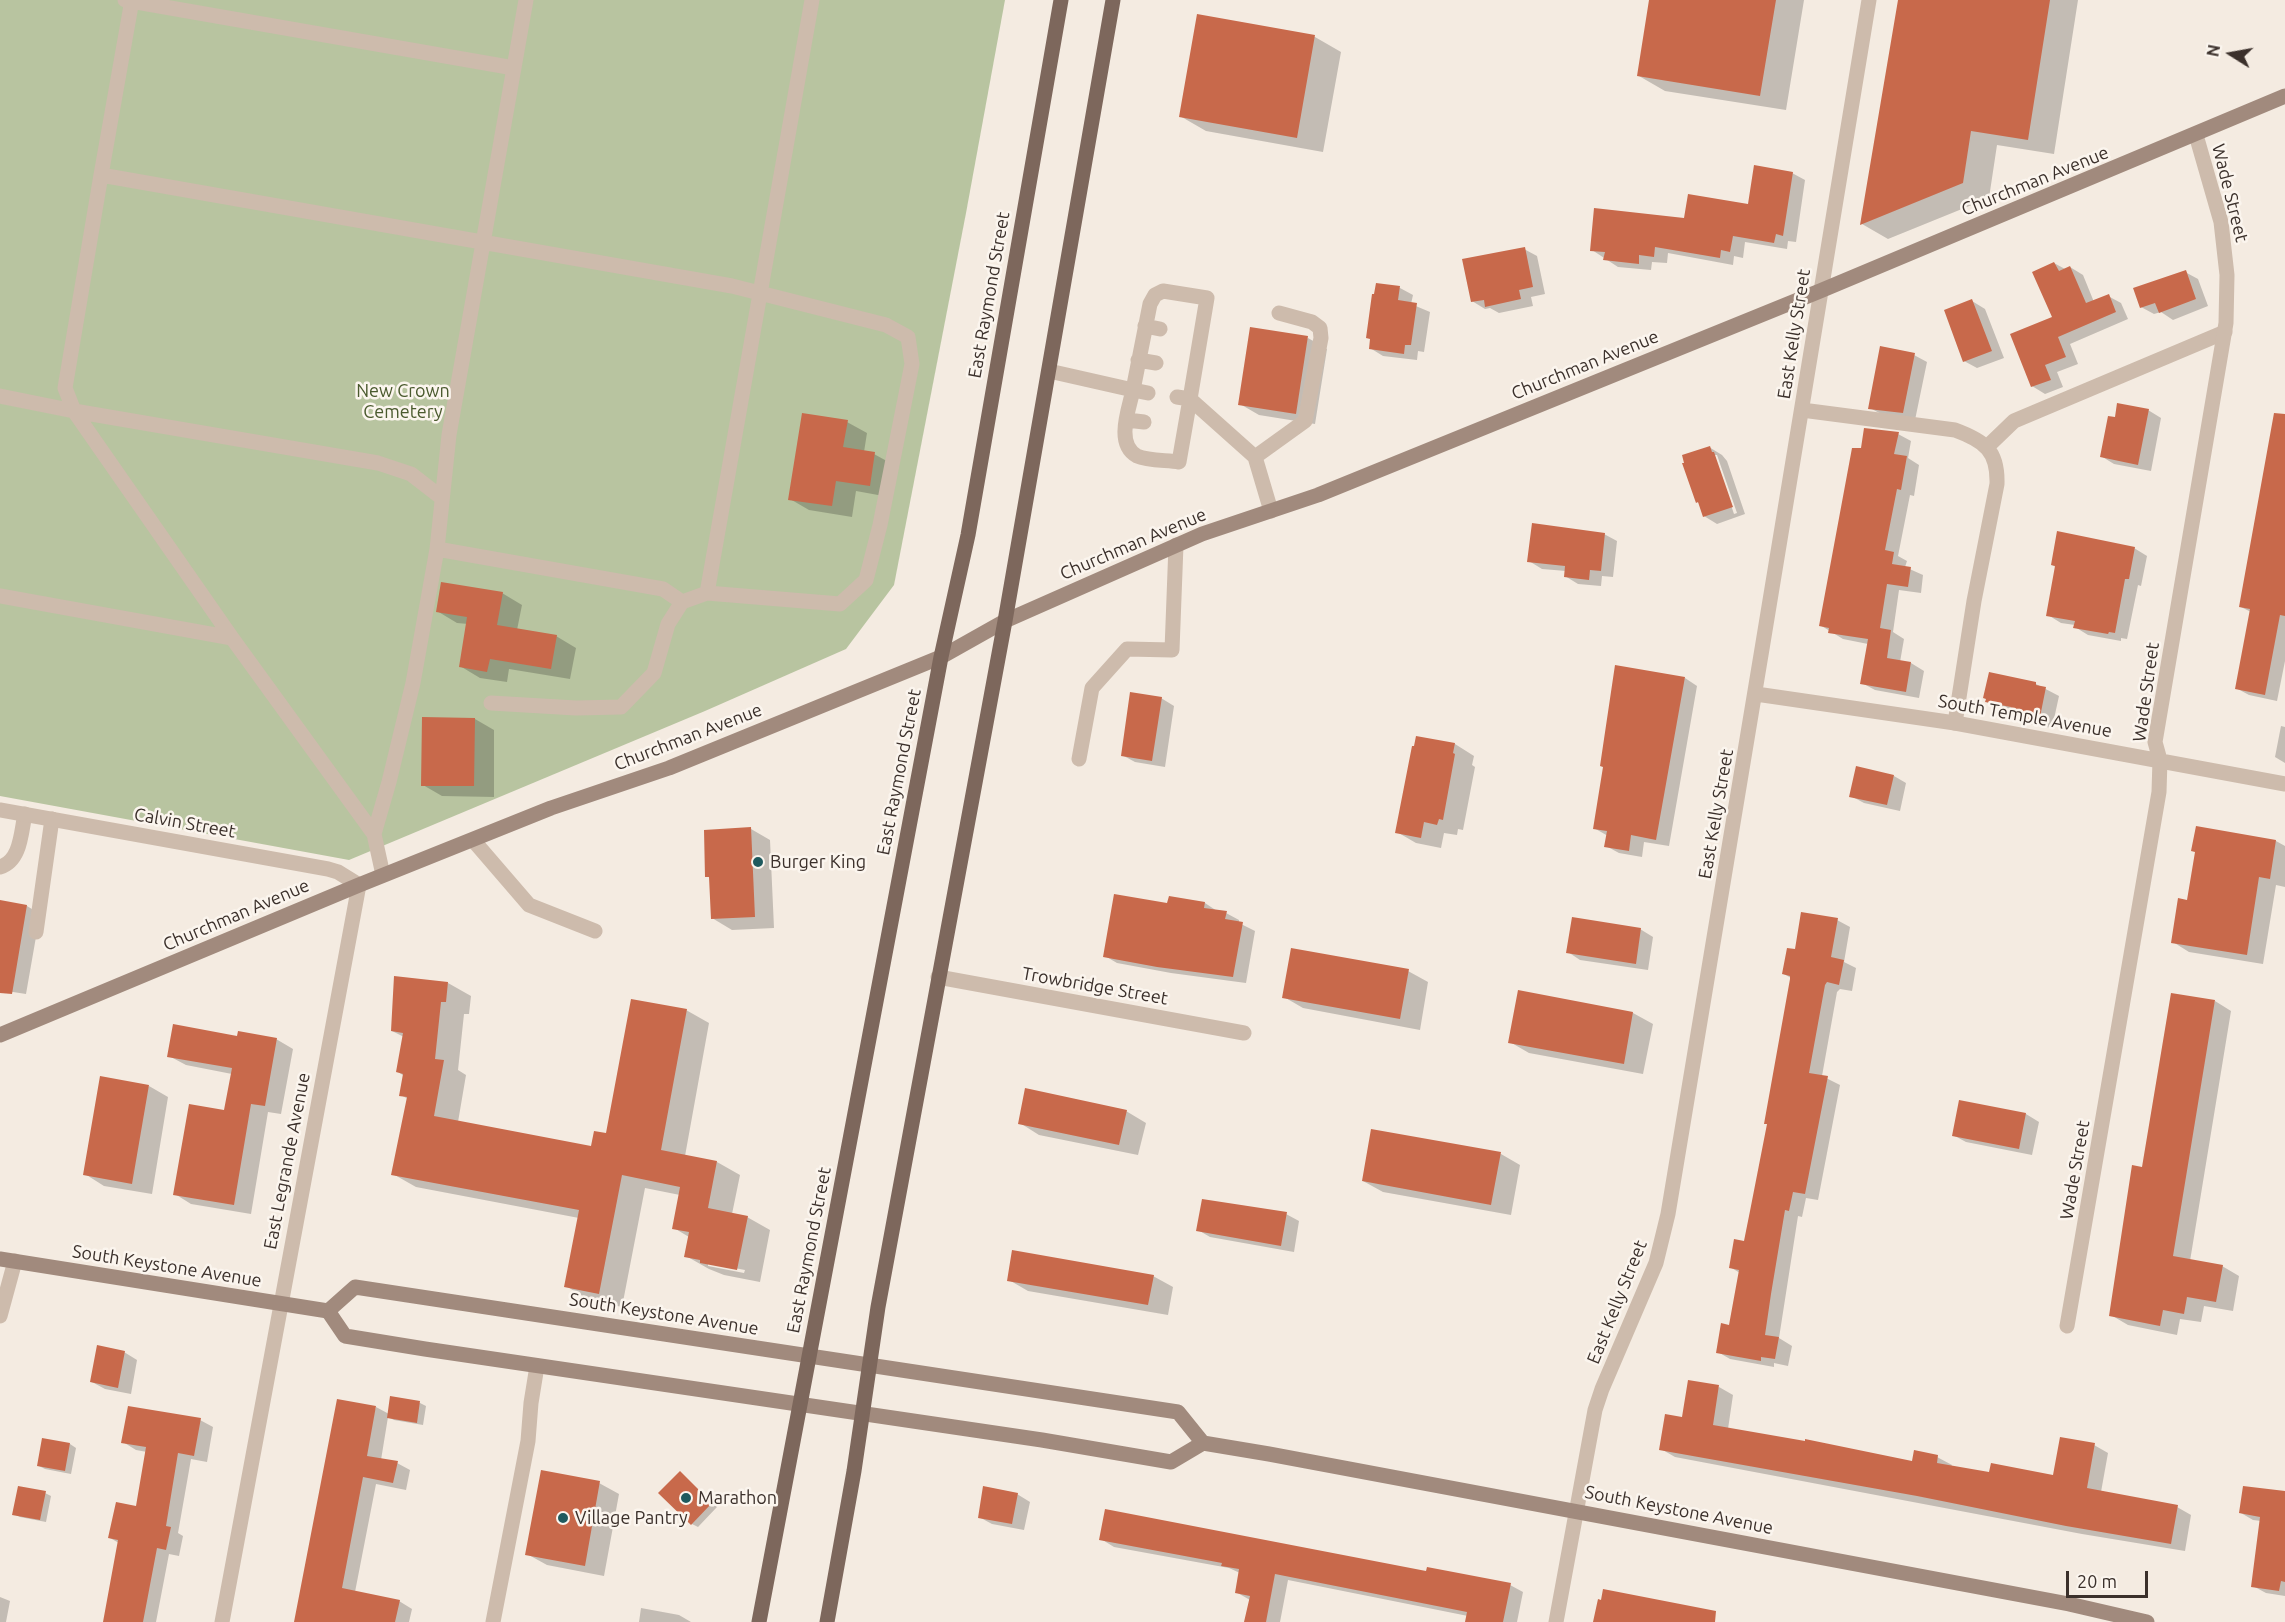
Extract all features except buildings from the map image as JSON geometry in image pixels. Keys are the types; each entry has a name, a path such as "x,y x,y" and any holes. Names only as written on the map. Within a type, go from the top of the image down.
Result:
{"main road":[{"name":"East Raymond Street","path":"759,1622 940,657 968,535 1061,0"},
{"path":"828,1622 863,1414 878,1307 1005,621 1113,0"},
{"name":"Churchman Avenue","path":"0,1035 383,875 551,808 669,768 940,657 1005,621 1202,534 1318,495 1820,291 2285,96"},
{"name":"South Keystone Avenue","path":"7,1260 328,1311 355,1287 1178,1412 1203,1443 2069,1604 2147,1622"},
{"path":"328,1311 345,1336 799,1406 1171,1461 1203,1443"}],"street":[{"path":"383,875 374,834 232,638 74,411 65,388 129,0 514,68"},
{"path":"374,834 413,683 436,549 449,435 526,0"},
{"path":"707,593 812,0"},
{"name":"East Kelly Street","path":"1556,1622 1591,1429 1602,1389 1640,1305 1664,1238 1756,694 1869,0"},
{"name":"Wade Street","path":"2067,1326 2159,792 2160,760 2155,742 2224,332 2227,275 2221,222 2196,135"},
{"path":"101,175 732,286 886,326 908,337 912,363 880,525 866,580 840,604 707,593 682,602 668,624 654,673 621,706 576,708 491,703"},
{"path":"1163,291 1213,297 1195,336 1178,428 1179,462 1137,456 1128,448 1125,436 1138,360 1152,328 1150,304 1155,295 1163,291"},
{"path":"1255,457 1305,421 1321,338 1320,328 1312,322 1279,314"},
{"path":"1987,447 2014,421 2224,332"},
{"path":"1138,360 1156,363"},
{"path":"1048,371 1148,393"},
{"path":"0,396 74,411 378,463 411,474 442,498"},
{"path":"1183,398 1255,457 1271,511"},
{"path":"1802,410 1955,430 1971,435 1987,447 1995,458 1998,467 1997,484 1974,601 1955,723"},
{"path":"1127,420 1144,422"},
{"path":"1079,759 1092,688 1127,649 1172,650 1176,545"},
{"path":"436,549 663,589 682,602"},
{"path":"0,596 232,638"},
{"name":"South Temple Avenue","path":"1756,694 1955,723 2285,784"},
{"name":"Calvin Street","path":"0,810 328,869 338,872 359,885"},
{"path":"0,867 6,866 13,860 19,845 25,814"},
{"path":"36,932 52,819"},
{"path":"473,840 529,905 595,930"},
{"name":"East Legrande Avenue","path":"222,1622 359,885"},
{"name":"Trowbridge Street","path":"938,977 1244,1034"},
{"path":"0,1317 7,1260"},
{"path":"493,1622 528,1441 537,1366"}],"green space":[{"name":"New Crown Cemetery","path":"0,0 1005,0 894,585 846,649 705,711 349,860 0,796"}],"place":[{"name":"Burger King","path":"758,862"},
{"name":"Marathon","path":"686,1498"},
{"name":"Village Pantry","path":"563,1518"}]}
